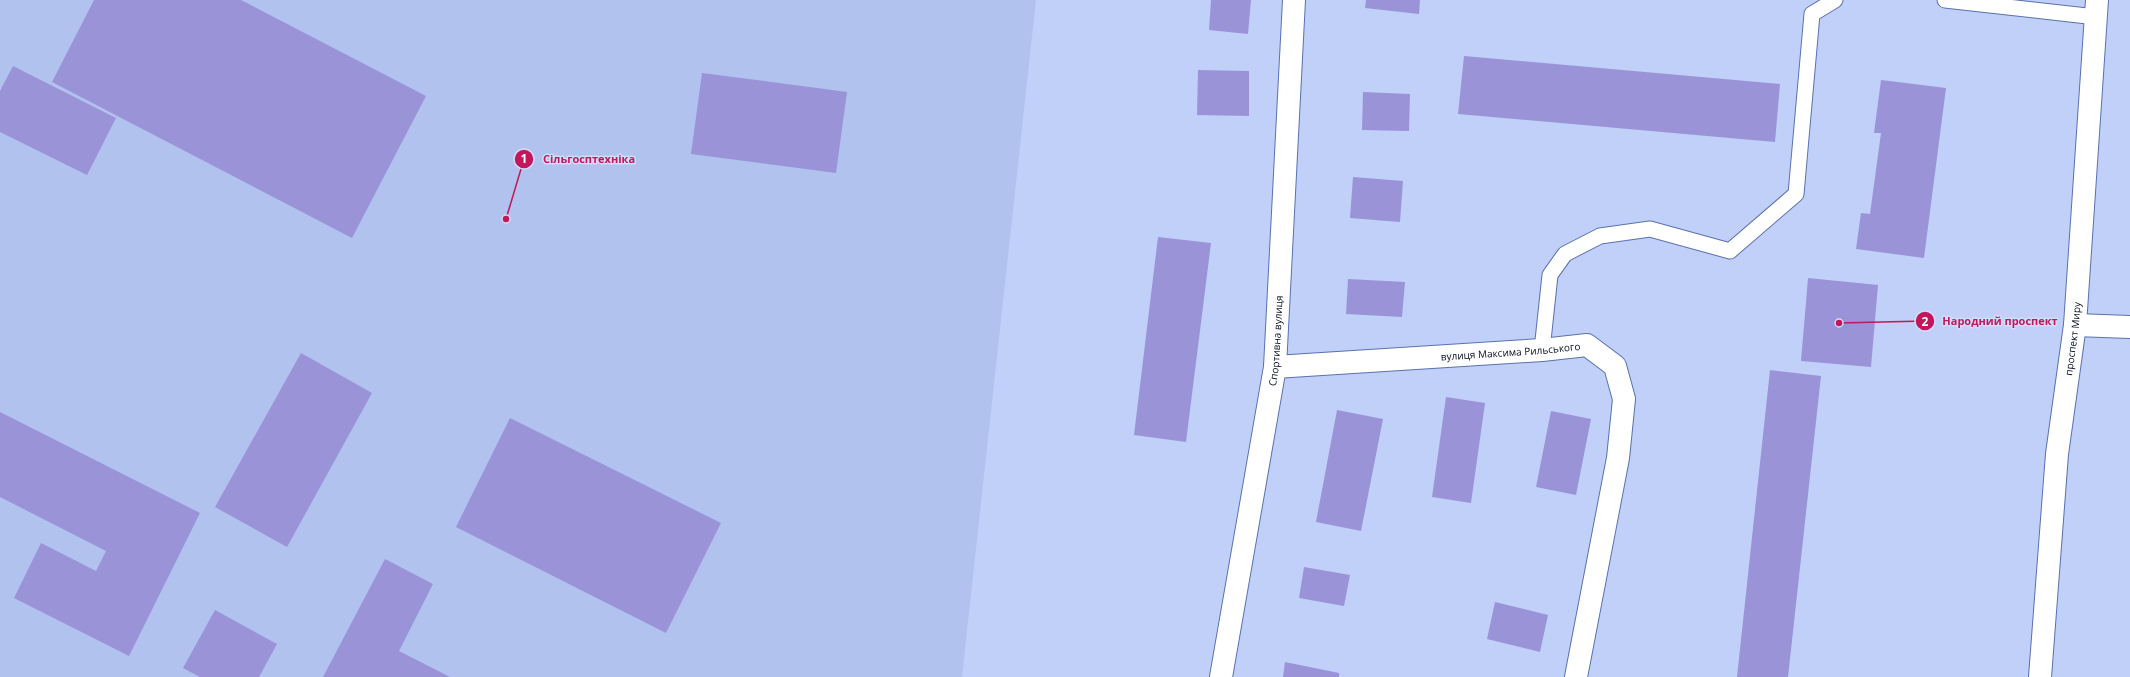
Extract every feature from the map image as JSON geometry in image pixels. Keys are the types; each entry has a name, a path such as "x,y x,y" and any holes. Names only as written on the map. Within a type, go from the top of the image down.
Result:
{"street":[{"name":"Спортивна вулиця","path":"1221,677 1275,367 1294,0"},
{"name":"проспект Миру","path":"2040,677 2057,454 2075,325 2097,9"},
{"path":"2075,325 2130,327"},
{"name":"вулиця Максима Рильського","path":"1275,367 1542,350 1587,345 1615,366 1624,399 1618,458 1576,677"}],"lane":[{"path":"1542,350 1550,275 1565,254 1600,236 1650,229 1730,250 1796,194 1812,14 1835,0"},
{"path":"1945,0 2097,9"}],"shaded area":[{"path":"0,0 1036,0 962,677 0,677"}],"building":[{"path":"94,0 241,0 426,96 352,238 52,82"},
{"path":"1211,0 1251,0 1248,34 1209,30"},
{"path":"1366,0 1420,0 1419,14 1365,8"},
{"path":"1464,56 1780,84 1775,142 1458,114"},
{"path":"13,66 116,118 87,175 0,132 0,91"},
{"path":"1198,70 1249,71 1249,116 1197,115"},
{"path":"702,73 847,92 836,173 691,154"},
{"path":"1881,80 1946,88 1924,258 1856,249 1861,213 1870,214 1881,133 1874,133"},
{"path":"1363,92 1410,94 1409,131 1362,130"},
{"path":"1353,177 1403,181 1400,222 1350,218"},
{"path":"1158,237 1211,243 1186,442 1134,435"},
{"path":"1808,278 1878,285 1871,367 1801,361"},
{"path":"1348,279 1405,282 1402,317 1346,314"},
{"path":"301,353 372,393 287,547 215,507"},
{"path":"1770,370 1821,376 1788,677 1737,677"},
{"path":"1446,397 1485,403 1471,503 1432,497"},
{"path":"1337,410 1383,419 1361,531 1316,522"},
{"path":"1551,411 1591,419 1576,495 1536,487"},
{"path":"0,412 200,513 129,656 14,598 41,543 96,571 106,551 0,497"},
{"path":"510,418 721,523 666,633 456,527"},
{"path":"385,559 433,584 399,651 450,677 323,677"},
{"path":"1304,567 1350,575 1344,606 1299,598"},
{"path":"1495,602 1548,615 1540,652 1487,639"},
{"path":"215,610 277,644 259,677 200,677 183,668"},
{"path":"1285,662 1339,673 1339,677 1283,677"}],"place":[{"name":"Сільгосптехніка","path":"506,219"},
{"name":"Народний проспект","path":"1839,323"}]}
